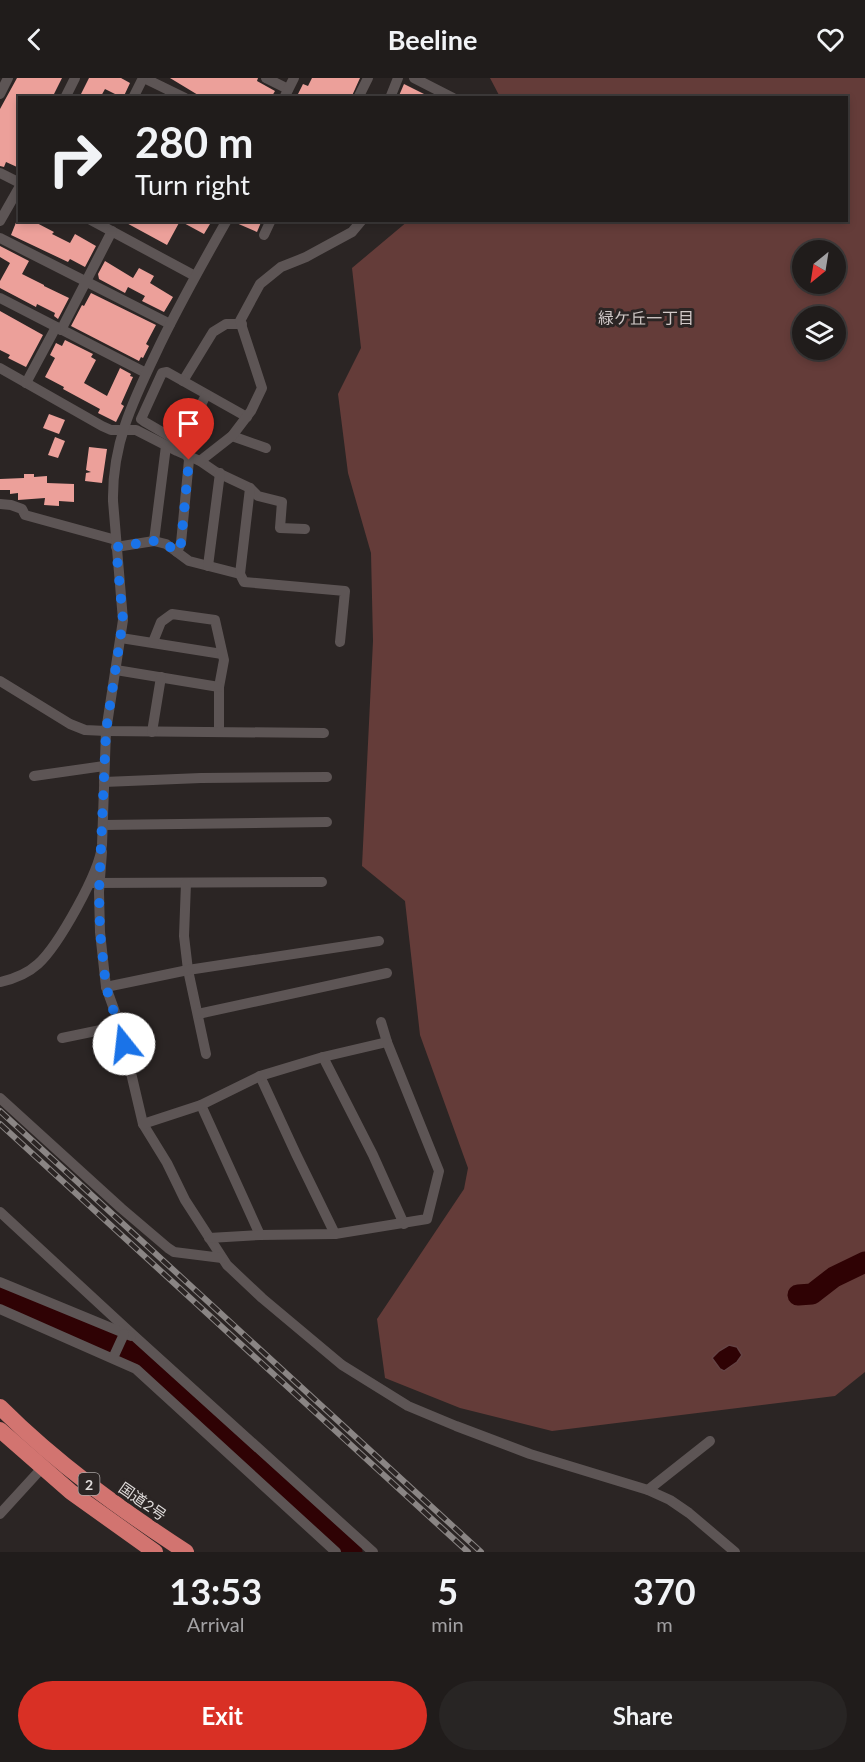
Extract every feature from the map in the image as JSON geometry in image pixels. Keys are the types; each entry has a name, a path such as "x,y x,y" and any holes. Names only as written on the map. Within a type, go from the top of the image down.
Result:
{"highway":[{"name":"国道2号","path":"0,1407 54,1456 105,1497 186,1552"},
{"name":"2","path":"0,1430 88,1505 155,1552"}],"street":[{"path":"0,94 8,78"},
{"path":"66,96 75,78"},
{"path":"134,96 144,78 177,96"},
{"path":"266,78 286,93 294,78"},
{"path":"359,96 368,78"},
{"path":"391,96 398,78"},
{"path":"424,85 449,96"},
{"path":"0,173 18,184"},
{"path":"0,221 18,189"},
{"path":"97,222 112,227 195,276"},
{"path":"0,982 20,976 40,963 94,883 102,852 106,731 121,638 122,603 113,483 117,453 122,431 146,373 195,276 226,222"},
{"path":"264,235 271,222"},
{"path":"200,461 232,436 246,417 262,388 240,321 260,284 281,267 306,257 352,232 360,222"},
{"path":"26,383 86,281 112,227"},
{"path":"0,238 170,324"},
{"path":"0,298 146,373"},
{"path":"183,381 213,332 226,324 242,324"},
{"path":"0,368 102,426 111,430 136,430 166,446 182,450 189,460 181,543 177,552"},
{"path":"246,417 167,372 162,373 141,418 182,450 250,488 258,496 282,502 280,528 305,529"},
{"path":"182,450 206,395"},
{"path":"232,436 266,448"},
{"path":"154,541 166,446"},
{"path":"208,566 220,473"},
{"path":"250,488 240,574 244,582 345,591 339,642"},
{"path":"0,504 22,509 25,515 116,543 154,541 166,544 189,561 240,574"},
{"path":"153,642 161,622 172,614 215,620 224,660 219,687 219,732"},
{"path":"121,638 222,654"},
{"path":"116,670 219,687"},
{"path":"152,732 161,677"},
{"path":"0,681 70,724 85,730 324,732"},
{"path":"34,776 104,766"},
{"path":"104,782 201,778 327,777"},
{"path":"103,825 327,822"},
{"path":"94,883 322,882"},
{"path":"94,883 106,987 120,1026 143,1124 209,1238 222,1258 247,1285 342,1365 408,1406 530,1454 648,1490 670,1500 689,1513 735,1552"},
{"path":"186,883 184,936 188,970 206,1054"},
{"path":"106,987 188,970 379,941"},
{"path":"198,1014 387,973"},
{"path":"209,1238 335,1234 427,1219 439,1171 381,1022"},
{"path":"62,1038 120,1026"},
{"path":"143,1124 201,1105 260,1076 323,1057 387,1042"},
{"path":"323,1057 373,1155 404,1224"},
{"path":"260,1076 335,1234"},
{"path":"0,1098 168,1248 174,1252 222,1258"},
{"path":"201,1105 260,1235"},
{"path":"0,1212 373,1552"},
{"path":"0,1282 137,1338"},
{"path":"0,1309 136,1369 335,1552"},
{"path":"113,1358 124,1334"},
{"path":"648,1490 710,1441"},
{"path":"0,1515 42,1468"}],"shaded area":[{"path":"490,78 865,78 865,1372 835,1396 552,1431 460,1408 385,1378 377,1319 464,1189 468,1168 420,1035 405,901 362,866 373,641 371,553 348,473 338,394 361,348 352,268 407,222 848,222 848,96 499,96"},
{"path":"729,1345 737,1347 742,1355 737,1362 724,1371 712,1358"}],"building":[{"path":"17,78 62,78 53,96 18,96 17,167 6,162 4,167 0,166 0,109"},
{"path":"89,78 121,78 130,83 124,96 105,89 101,96 80,96"},
{"path":"170,78 258,78 257,81 275,91 272,96 200,96"},
{"path":"312,78 360,78 352,96 297,96 303,84 308,86"},
{"path":"404,84 428,96 399,96"},
{"path":"17,220 18,222 35,222 70,243 75,234 96,246 85,267 70,259 68,262 11,235"},
{"path":"125,222 179,222 167,245"},
{"path":"182,222 210,224 204,234"},
{"path":"234,222 261,222 257,232"},
{"path":"0,246 29,261 22,274 69,298 58,319 54,316 55,313 37,304 36,307 0,288 0,281 10,263 0,257"},
{"path":"105,261 133,278 139,268 154,276 150,283 173,297 164,312 142,301 145,296 128,287 125,293 99,279 98,274"},
{"path":"91,293 156,325 146,344 149,346 143,358 141,357 139,361 71,326"},
{"path":"0,311 43,335 26,367 8,358 10,355 0,350"},
{"path":"65,340 93,354 91,357 96,360 84,383 107,396 120,368 133,377 121,404 124,406 116,422 98,413 100,409 45,377 55,358 50,355 56,343 62,346"},
{"path":"49,414 65,420 59,434 43,428"},
{"path":"55,437 65,441 58,458 48,455"},
{"path":"89,447 107,449 102,483 85,481 86,473 91,472 86,470"},
{"path":"24,474 34,474 34,477 47,476 47,483 74,484 74,502 59,501 59,506 44,505 45,498 18,500 18,493 10,494 10,490 0,490 0,479 24,478"}],"waterway":[{"path":"798,1295 812,1294 834,1277 865,1262"},
{"path":"0,1295 129,1350 352,1552"}],"railway":[{"path":"0,1111 481,1552"},
{"path":"0,1124 468,1552"}],"district":[{"name":"緑ケ丘一丁目","path":"646,317"}],"route":[{"path":"124,1044 106,987 100,932 99,892 106,731 123,620 116,547 154,541 166,544 177,552 181,543 189,460"}]}
